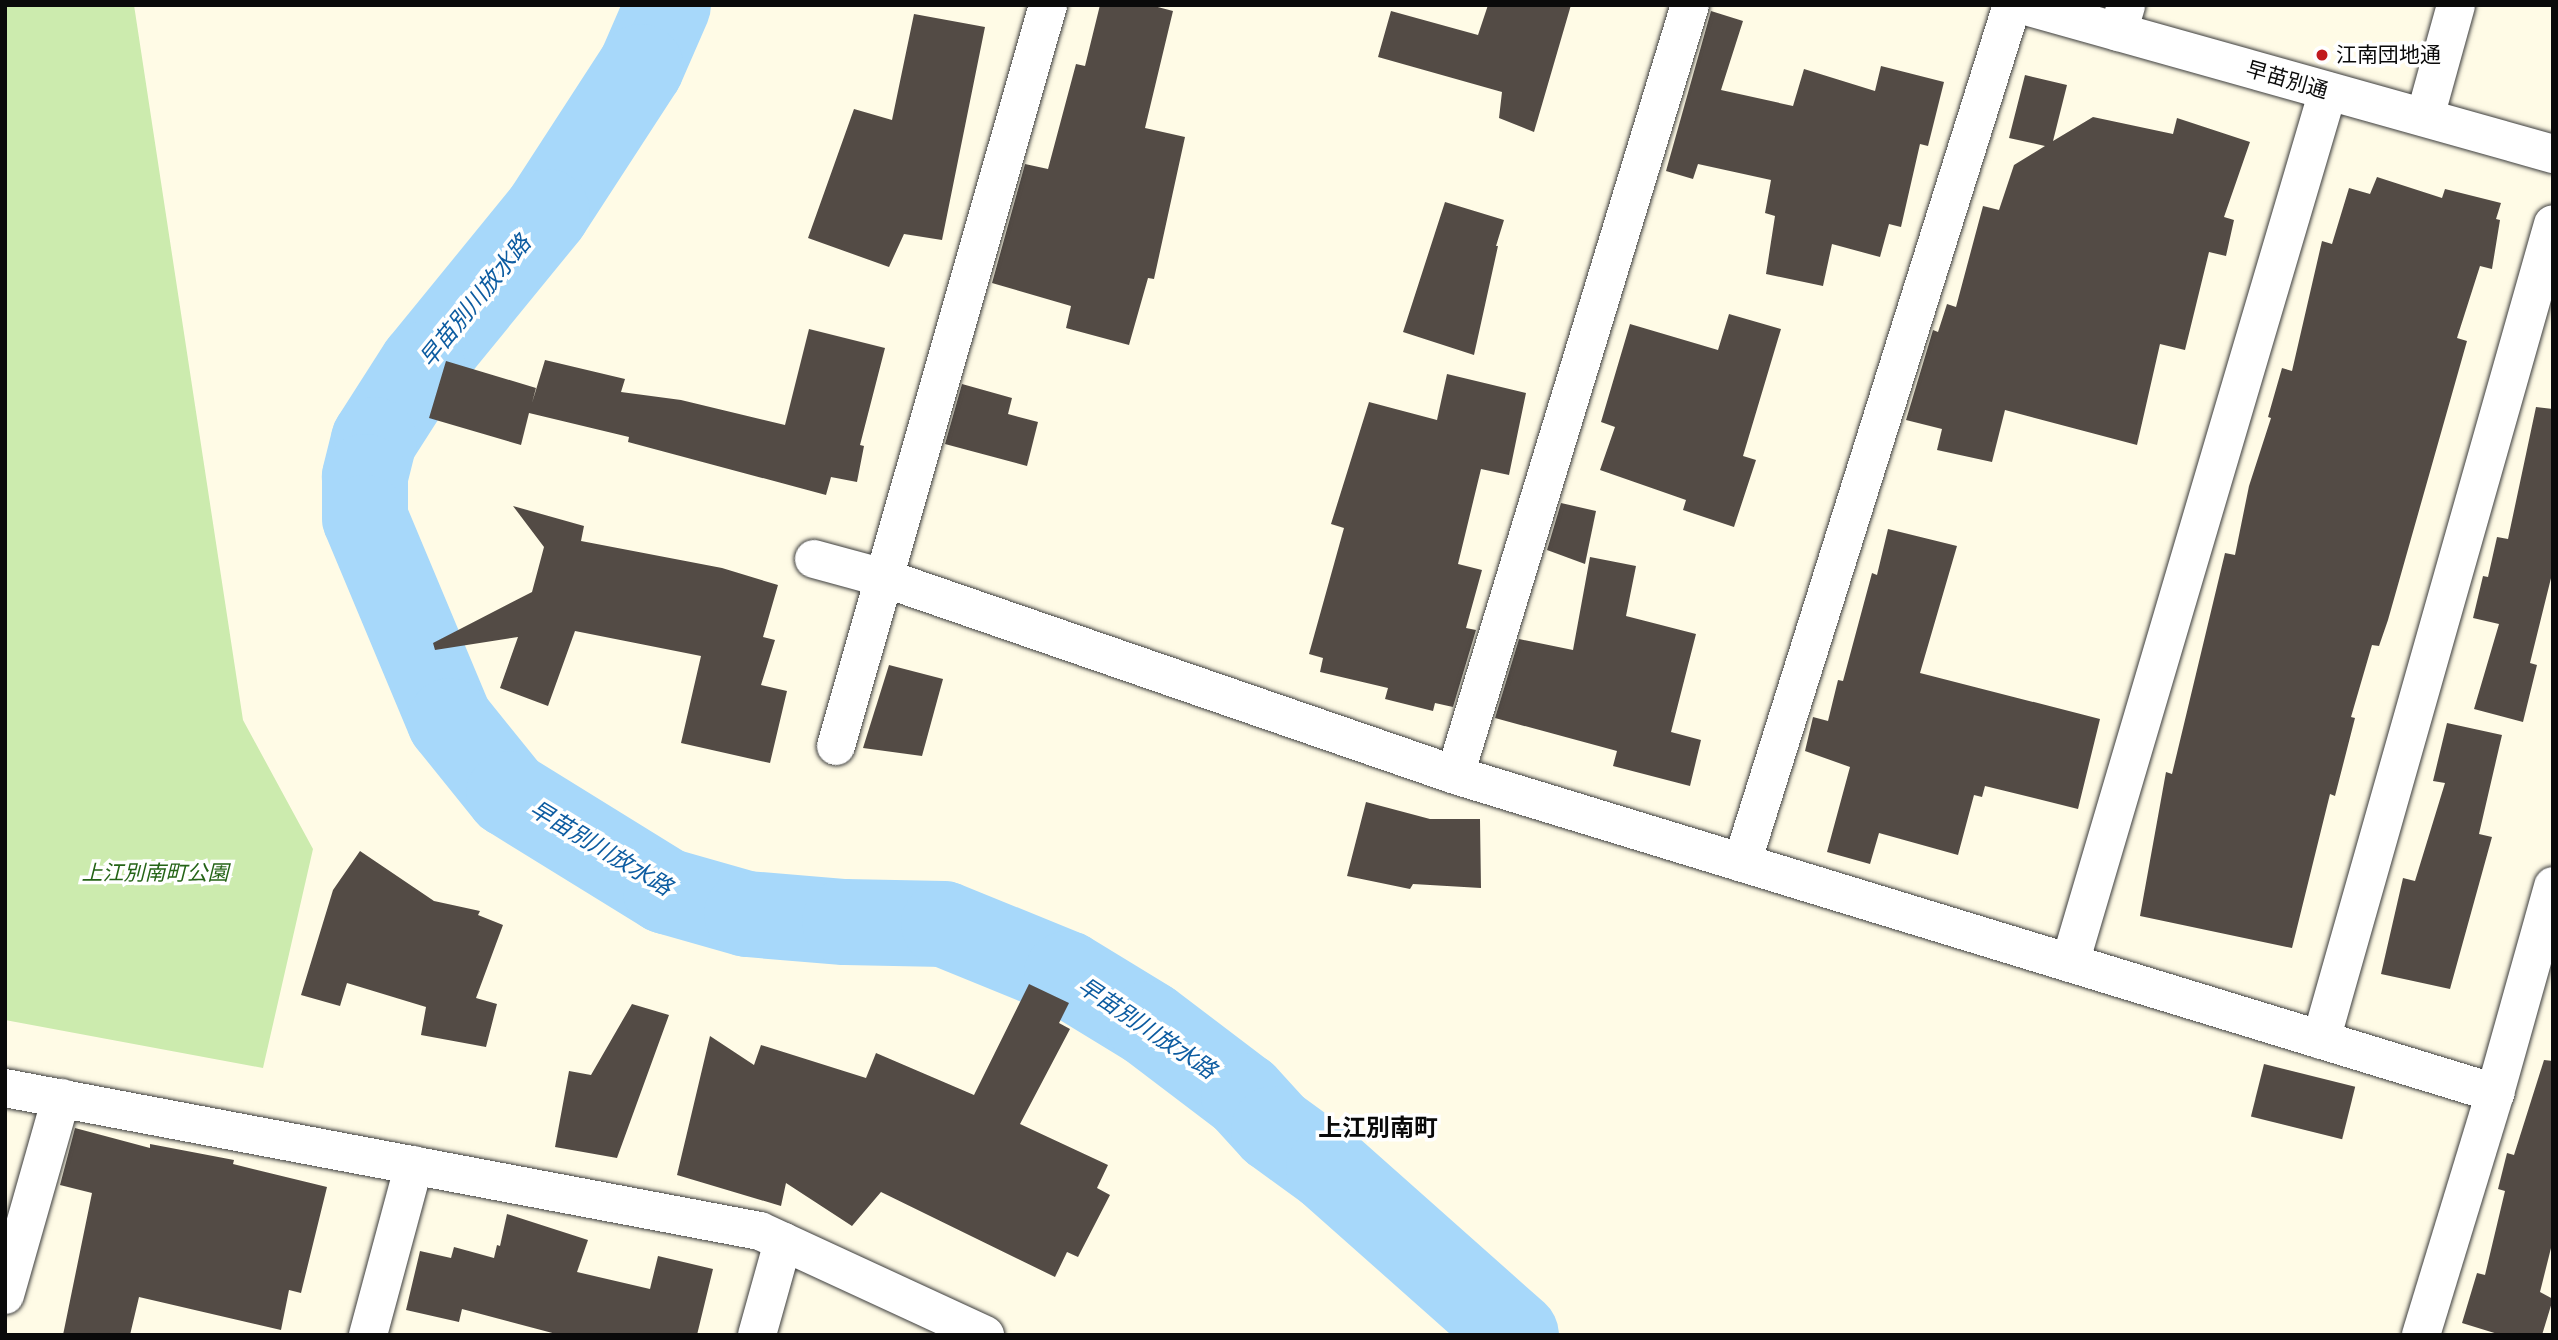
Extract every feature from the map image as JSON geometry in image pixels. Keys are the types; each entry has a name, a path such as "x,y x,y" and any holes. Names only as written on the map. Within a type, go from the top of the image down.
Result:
{"street":[{"path":"836,746 1048,5"},
{"path":"1455,775 1690,5"},
{"path":"1742,863 2012,5"},
{"name":"早苗別通","path":"2022,5 2122,19 2328,91 2553,153"},
{"path":"2424,117 2456,5"},
{"path":"2070,963 2328,91"},
{"path":"2321,1040 2553,224"},
{"path":"814,559 884,578 1455,775 2495,1093"},
{"path":"2421,1335 2495,1093 2553,886"},
{"path":"5,1088 760,1231 985,1335"},
{"path":"5,1295 61,1098"},
{"path":"368,1335 414,1165"},
{"path":"757,1335 783,1242"}],"green space":[{"name":"上江別南町公園","path":"5,5 134,5 243,720 313,849 263,1068 5,1020"}],"building":[{"path":"1100,5 1150,5 1173,11 1145,128 1185,137 1154,279 1148,278 1129,345 1066,328 1071,306 992,283 1025,164 1048,169 1076,64 1085,66"},
{"path":"1488,5 1571,5 1534,132 1499,118 1502,92 1378,57 1391,11 1478,35"},
{"path":"1711,11 1743,21 1721,90 1793,106 1804,69 1875,91 1881,66 1944,82 1928,146 1920,144 1901,227 1889,224 1880,257 1832,244 1823,286 1766,274 1775,216 1765,213 1771,180 1698,164 1693,179 1666,171"},
{"path":"914,14 985,27 942,240 904,234 889,267 808,238 854,109 892,120"},
{"path":"2025,75 2067,85 2053,141 2093,117 2173,134 2177,118 2250,142 2224,217 2234,220 2226,256 2209,252 2185,350 2160,344 2137,445 2005,410 1992,462 1937,450 1942,429 1906,420 1933,330 1938,332 1947,304 1956,307 1983,206 1999,210 2014,165 2045,146 2009,138"},
{"path":"2377,177 2442,198 2445,189 2501,203 2496,219 2500,220 2492,269 2480,266 2457,338 2467,341 2388,620 2379,646 2372,645 2351,717 2355,718 2335,796 2330,794 2292,948 2140,916 2166,772 2172,774 2225,553 2235,555 2249,486 2271,418 2268,417 2282,368 2292,371 2322,241 2332,244 2349,188 2370,194"},
{"path":"1445,202 1504,220 1496,246 1474,355 1403,332"},
{"path":"1729,314 1781,329 1743,456 1756,460 1734,527 1683,510 1686,500 1600,470 1615,427 1601,422 1630,324 1718,350"},
{"path":"809,329 885,348 860,445 864,446 857,482 831,477 826,495 628,442 629,437 529,413 521,445 429,418 446,361 536,388 532,403 545,360 625,379 621,392 681,400 785,425"},
{"path":"1447,374 1526,393 1509,475 1481,469 1458,564 1482,570 1466,628 1476,630 1453,707 1435,703 1433,711 1385,699 1388,688 1320,672 1323,658 1309,654 1344,528 1331,524 1369,402 1437,420"},
{"path":"962,384 1012,398 1008,414 1038,422 1027,466 945,444"},
{"path":"2536,407 2553,409 2553,570 2530,663 2537,665 2523,722 2474,709 2499,624 2473,618 2483,576 2488,577 2497,537 2508,539"},
{"path":"1561,503 1596,511 1585,564 1547,550"},
{"path":"513,506 584,526 581,541 722,568 778,585 763,637 775,640 761,685 787,691 770,763 681,743 701,656 575,631 548,706 500,688 518,637 435,650 433,643 532,592 544,547"},
{"path":"1888,529 1957,546 1920,673 2100,719 2078,809 1985,786 1982,797 1974,795 1958,855 1879,833 1870,864 1827,852 1850,767 1805,751 1813,717 1828,721 1838,680 1843,681 1872,573 1877,575"},
{"path":"1590,557 1636,566 1626,616 1696,634 1671,732 1701,740 1690,786 1613,766 1617,751 1495,718 1519,639 1573,650"},
{"path":"889,665 943,679 922,756 863,748"},
{"path":"2447,723 2502,735 2479,834 2492,837 2450,989 2381,974 2403,878 2415,881 2445,783 2433,781"},
{"path":"1366,802 1430,819 1480,819 1481,888 1413,884 1410,889 1347,876"},
{"path":"360,851 434,901 480,911 478,915 503,925 476,998 497,1004 486,1047 421,1035 426,1007 347,983 340,1006 301,995 333,890"},
{"path":"1029,984 1069,1003 1059,1023 1070,1029 1020,1124 1108,1165 1097,1188 1110,1195 1078,1257 1067,1252 1055,1277 881,1192 852,1226 786,1183 781,1206 677,1175 710,1036 754,1065 761,1045 866,1078 876,1053 974,1095"},
{"path":"632,1004 669,1015 617,1158 555,1147 569,1071 591,1075"},
{"path":"2544,1060 2553,1061 2553,1240 2540,1292 2553,1299 2542,1335 2501,1335 2462,1323 2477,1273 2485,1275 2505,1191 2498,1189 2507,1153 2514,1155"},
{"path":"2264,1064 2355,1087 2342,1139 2251,1116"},
{"path":"75,1128 150,1148 150,1144 234,1160 233,1164 327,1187 301,1293 289,1290 281,1330 139,1297 130,1335 63,1335 92,1193 60,1185"},
{"path":"507,1214 588,1240 577,1272 650,1289 658,1256 713,1269 697,1335 560,1335 462,1309 459,1322 406,1310 420,1251 451,1258 454,1247 494,1258 497,1245 500,1246"}],"waterway":[{"name":"早苗別川放水路","path":"668,5 641,67 547,212 422,365 374,440 365,477 365,518 450,721 509,794 666,891 747,914 845,922 944,924 1067,974 1149,1024 1244,1096 1274,1129 1329,1169 1516,1335"}],"place":[{"name":"江南団地通","path":"2322,55"}],"district":[{"name":"上江別南町","path":"1378,1128"}]}
